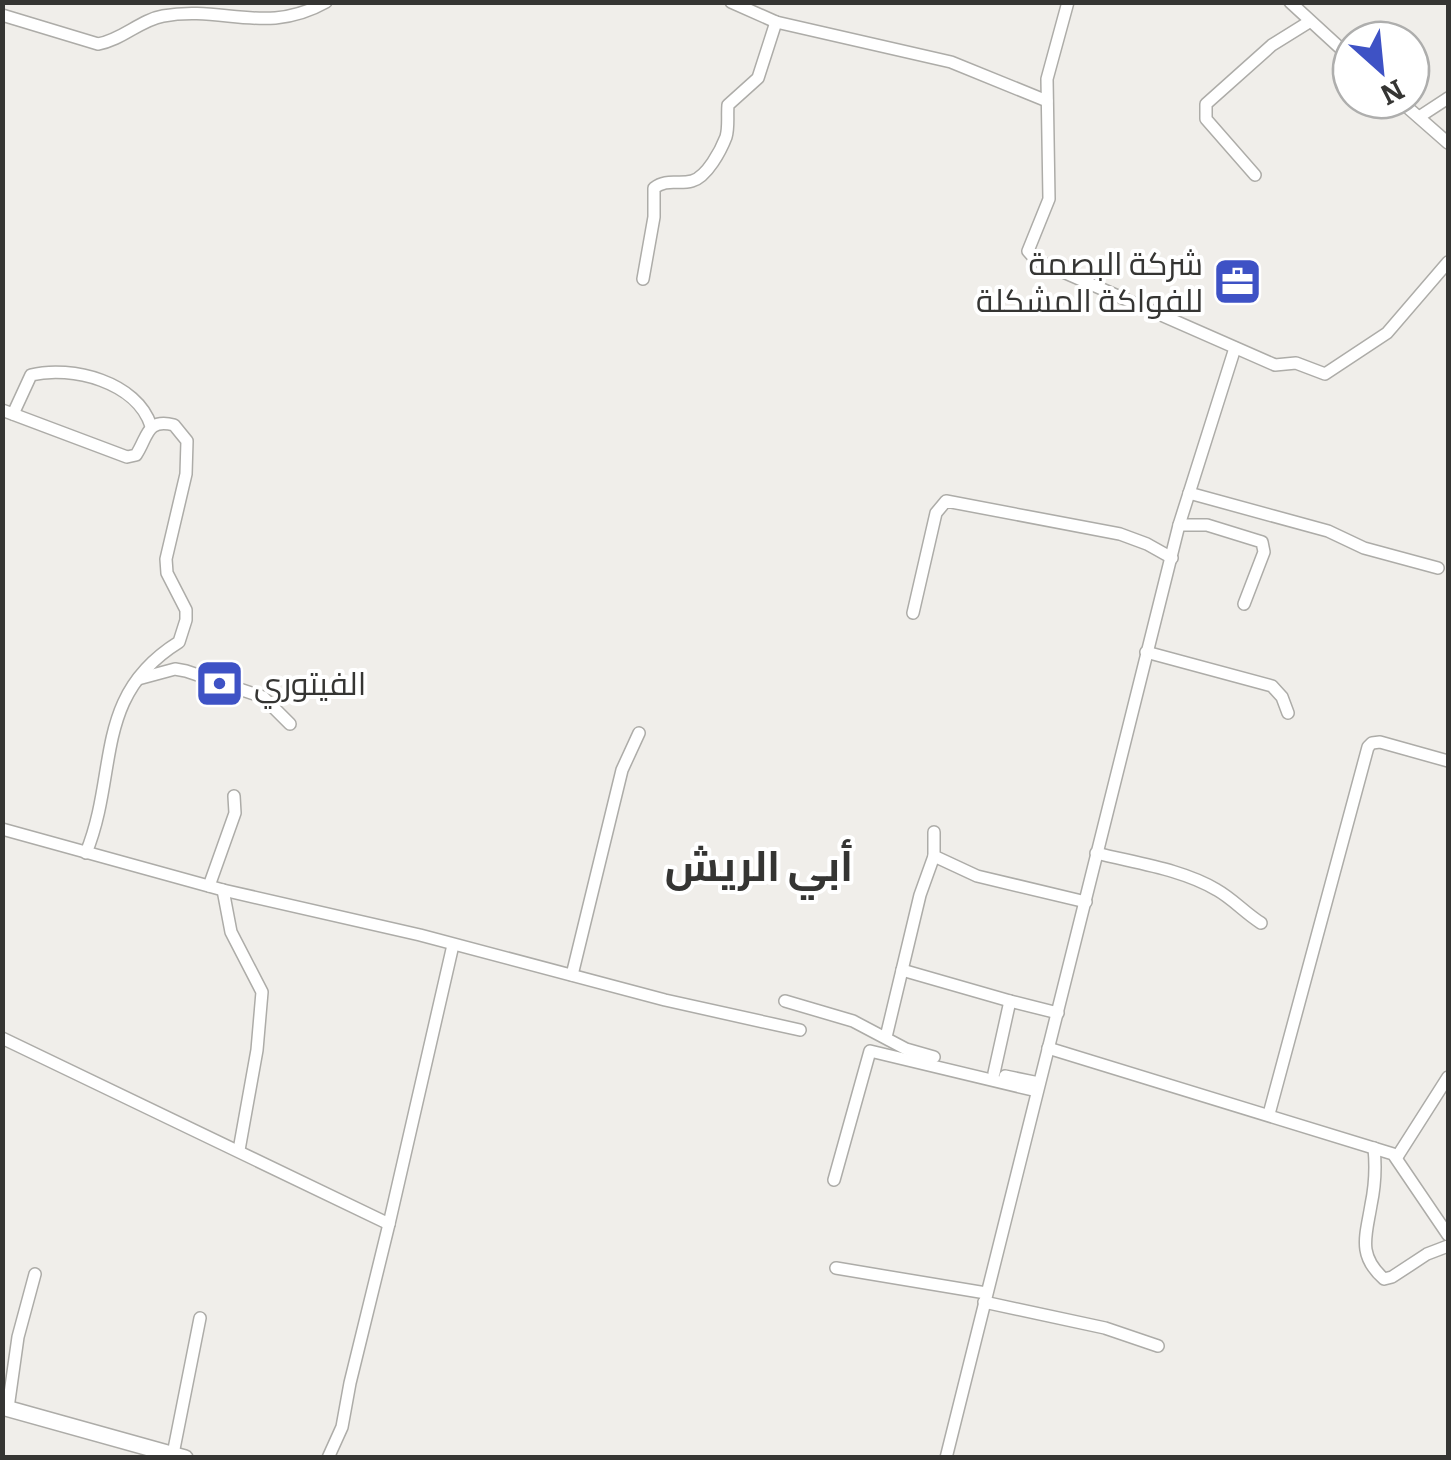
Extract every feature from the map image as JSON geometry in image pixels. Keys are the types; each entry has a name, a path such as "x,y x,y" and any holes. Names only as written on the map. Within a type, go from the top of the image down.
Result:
{"main road":[{"path":"5,1407 179,1456"}],"street":[{"path":"2,15 98,44 161,16 192,14 278,20 301,15 326,2"},
{"path":"731,2 776,22 951,62 1047,101"},
{"path":"1068,2 1047,79 1050,188 1028,244 1030,256 1275,365 1296,364 1328,374 1387,332 1448,262"},
{"path":"1290,2 1331,41"},
{"path":"642,279 654,217 654,188 662,182 690,182 700,177 714,159 726,138 728,105 758,78 776,22"},
{"path":"1255,175 1206,119 1206,104 1272,45 1309,22"},
{"path":"1421,120 1448,143"},
{"path":"946,1458 1179,525 1236,348"},
{"path":"73,374 125,392 143,408 151,426 139,452 127,457 8,412 31,375 73,374"},
{"path":"86,853 127,691 162,650 179,642 186,620 186,610 166,568 186,474 188,441 174,425 151,426"},
{"path":"1189,492 1328,531 1364,548 1438,568"},
{"path":"912,613 936,513 946,501 1120,534 1172,558"},
{"path":"1179,525 1207,525 1262,542 1264,552 1244,604"},
{"path":"1146,652 1272,686 1288,713"},
{"path":"138,679 186,671 262,697 290,724"},
{"path":"572,975 622,770 639,732"},
{"path":"1269,1114 1368,747 1380,742 1448,761"},
{"path":"209,886 235,812 234,796"},
{"path":"2,828 223,890 800,1030"},
{"path":"886,1037 920,896 934,856 934,832"},
{"path":"1096,854 1164,870 1202,884 1261,923"},
{"path":"934,856 978,876 1086,902"},
{"path":"223,890 231,932 262,992 257,1050 238,1150"},
{"path":"328,1458 342,1427 453,945"},
{"path":"902,970 1058,1012"},
{"path":"784,1000 853,1021 906,1048 1038,1087"},
{"path":"994,1072 1010,1002"},
{"path":"2,1038 390,1224"},
{"path":"1048,1048 1397,1156 1448,1235"},
{"path":"834,1180 870,1050 1038,1087"},
{"path":"1397,1156 1448,1076"},
{"path":"1374,1148 1375,1176 1363,1249 1379,1276 1392,1277 1427,1254 1448,1246"},
{"path":"836,1268 985,1297 1158,1346"},
{"path":"5,1407 18,1336 36,1274"},
{"path":"179,1456 200,1318"}],"place":[{"name":"شركة البصمة للفواكة المشكلة","path":"1238,282"},
{"name":"الفيتوري","path":"219,684"}],"district":[{"name":"أبي الريش","path":"759,867"}]}
